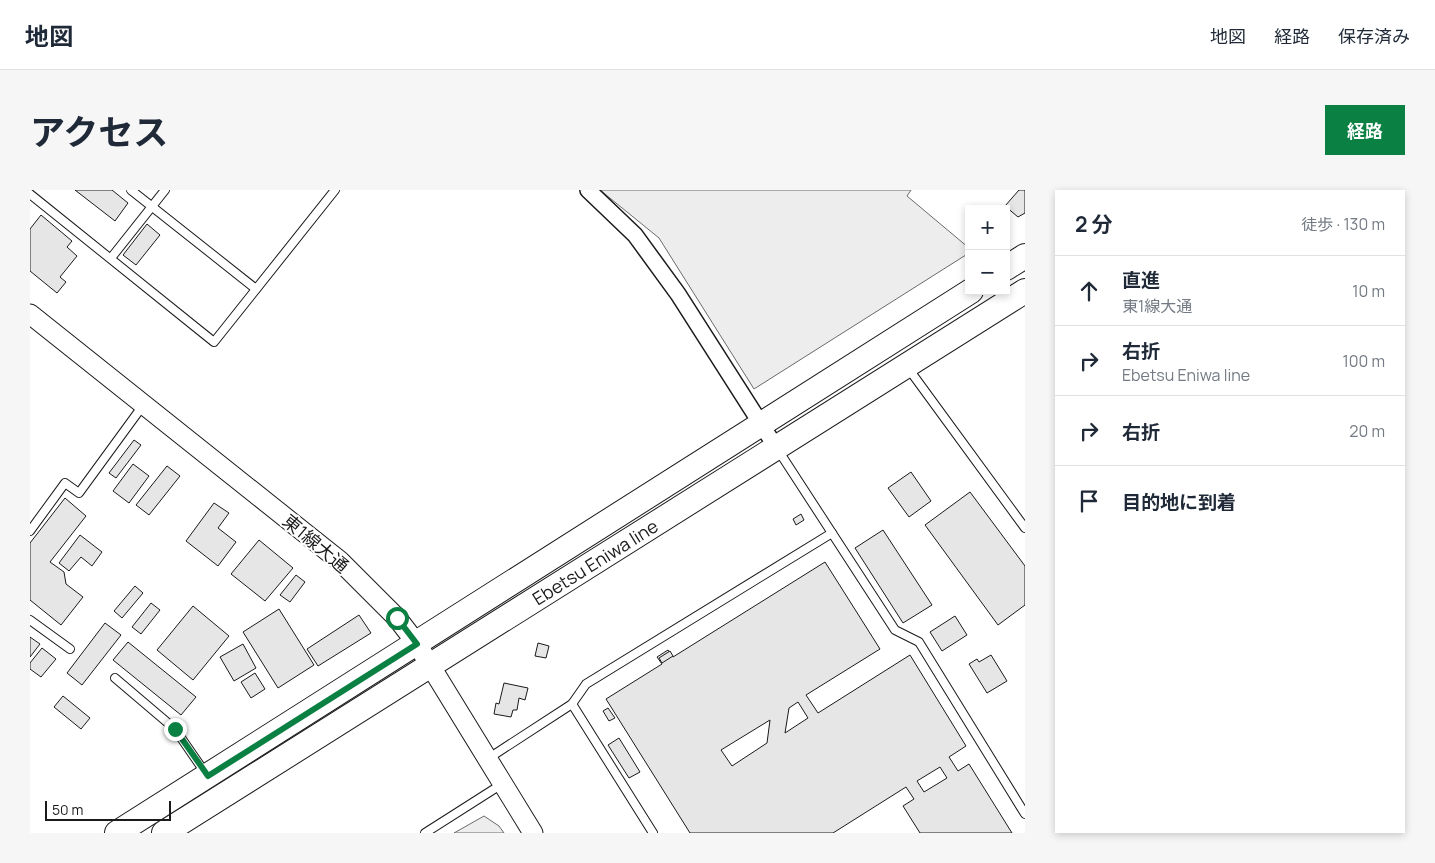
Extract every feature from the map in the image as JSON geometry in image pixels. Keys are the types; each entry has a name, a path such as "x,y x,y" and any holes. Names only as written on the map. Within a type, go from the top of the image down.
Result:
{"main road":[{"path":"1010,265 1025,256"},
{"name":"Ebetsu Eniwa line","path":"164,833 777,449 1025,291"},
{"name":"Ebetsu Eniwa line","path":"117,833 762,425 965,294"}],"street":[{"path":"588,190 635,235 695,318 777,449"},
{"name":"東1線大通","path":"30,314 340,561 397,618 417,644 533,833"}],"lane":[{"path":"131,190 256,289"},
{"path":"111,258 165,190"},
{"path":"30,194 214,342 335,190"},
{"path":"907,366 1025,528"},
{"path":"30,531 65,483 79,493 144,404"},
{"path":"777,449 895,630 919,642 1025,814"},
{"path":"489,759 572,704 586,684 832,533"},
{"path":"30,620 70,649"},
{"path":"115,678 175,729 208,776"},
{"path":"572,704 653,833"},
{"path":"425,833 502,784"}],"shaded area":[{"path":"600,190 911,190 907,196 965,245 965,256 754,389 659,238"},
{"path":"484,816 499,826 504,833 454,833"}],"building":[{"path":"75,190 112,190 128,203 115,221"},
{"path":"1019,190 1025,190 1025,213 1018,217 1010,210 1010,205 1006,205"},
{"path":"41,215 72,241 67,247 77,256 60,277 66,282 57,293 30,271 30,229"},
{"path":"147,224 160,235 136,265 123,255"},
{"path":"134,440 141,445 116,478 109,473"},
{"path":"133,464 149,476 129,503 113,491"},
{"path":"167,466 180,476 149,515 136,505"},
{"path":"911,472 931,501 909,517 888,488"},
{"path":"970,492 1025,566 1025,605 998,625 925,525"},
{"path":"65,498 86,516 50,562 64,572 66,584 83,597 61,625 30,600 30,543"},
{"path":"214,503 229,513 218,528 236,542 218,566 186,541"},
{"path":"801,514 804,520 796,525 793,519"},
{"path":"883,530 932,605 903,623 855,548"},
{"path":"80,535 102,552 92,566 81,557 69,571 59,563"},
{"path":"259,540 293,568 265,601 231,574"},
{"path":"825,562 880,649 806,695 818,713 910,655 966,746 949,757 958,771 969,764 1012,833 920,833 903,806 914,799 906,787 833,833 690,833 606,699 662,664 657,657 668,650 673,657","holes":["798,702 808,718 785,733 789,708","770,720 767,743 732,766 721,750","940,767 947,778 924,792 917,781"]},
{"path":"296,575 305,582 290,602 280,595"},
{"path":"135,586 143,593 122,618 114,611"},
{"path":"151,603 160,610 141,634 132,627"},
{"path":"193,606 229,636 193,680 157,650"},
{"path":"279,609 314,665 278,688 243,632"},
{"path":"359,615 371,633 318,666 307,649"},
{"path":"955,616 967,635 942,651 930,632"},
{"path":"105,623 121,635 82,685 67,673"},
{"path":"30,637 40,644 30,657"},
{"path":"128,642 196,697 181,715 113,660"},
{"path":"538,643 549,646 546,658 535,656"},
{"path":"243,644 256,668 234,681 220,657"},
{"path":"42,648 56,659 41,677 30,669 30,663"},
{"path":"670,651 673,656 662,663 659,658"},
{"path":"991,655 1007,681 987,693 969,664 977,659 979,662"},
{"path":"255,673 265,689 251,698 241,682"},
{"path":"504,683 528,688 525,700 519,698 517,710 513,710 511,717 494,714 496,703 499,704"},
{"path":"63,696 90,718 81,729 54,707"},
{"path":"608,708 615,718 609,721 603,711"},
{"path":"619,738 640,772 629,778 608,745"}],"route":[{"path":"175,729 208,776 417,644 397,618"}]}
